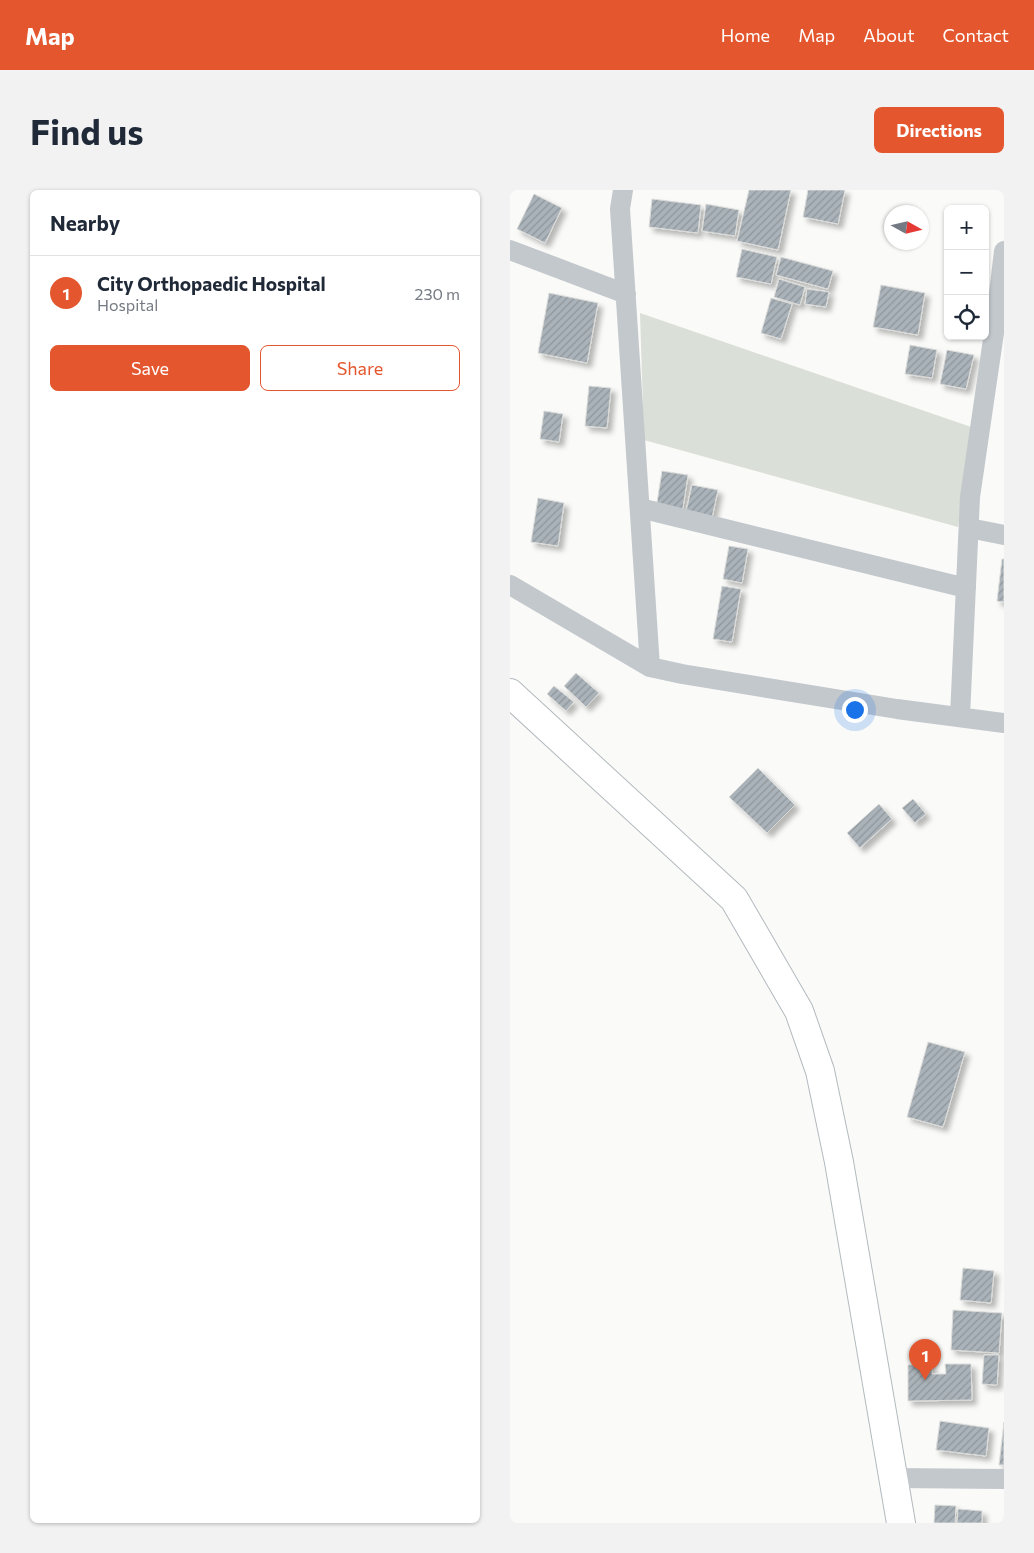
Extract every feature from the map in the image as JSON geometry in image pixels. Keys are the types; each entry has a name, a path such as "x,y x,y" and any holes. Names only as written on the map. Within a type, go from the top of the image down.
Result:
{"street":[{"path":"623,190 620,209 650,667"},
{"path":"510,250 626,294"},
{"path":"960,717 970,497 1004,251"},
{"path":"640,508 966,588"},
{"path":"969,528 1004,535"},
{"path":"510,585 650,667 682,674 897,709 1004,722"},
{"path":"510,693 734,900 799,1011 820,1071 839,1162 901,1523"},
{"path":"892,1478 1004,1479"}],"shaded area":[{"path":"640,313 974,428 958,527 644,440"}],"building":[{"path":"749,190 791,190 778,250 737,241"},
{"path":"808,190 845,190 838,224 803,217"},
{"path":"534,194 562,208 545,243 517,229"},
{"path":"652,199 701,205 698,233 649,227"},
{"path":"706,204 739,210 735,236 702,231"},
{"path":"742,249 777,257 771,284 736,277"},
{"path":"781,257 833,271 828,289 776,275"},
{"path":"779,279 805,287 800,305 774,297"},
{"path":"881,285 925,293 918,335 873,327"},
{"path":"807,289 829,292 826,307 805,304"},
{"path":"549,293 598,303 587,363 538,353"},
{"path":"771,298 792,304 781,339 761,333"},
{"path":"910,345 937,350 932,378 905,374"},
{"path":"947,350 974,355 966,389 940,384"},
{"path":"589,386 611,388 607,428 585,426"},
{"path":"544,411 563,414 559,442 540,439"},
{"path":"662,471 688,475 682,514 656,509"},
{"path":"692,485 718,490 711,522 685,516"},
{"path":"538,498 564,503 558,546 531,542"},
{"path":"729,546 748,549 742,583 723,579"},
{"path":"1002,559 1004,559 1004,602 997,601"},
{"path":"722,586 741,589 732,642 713,639"},
{"path":"576,673 599,693 586,707 564,686"},
{"path":"554,686 574,702 566,711 547,694"},
{"path":"758,768 795,805 767,833 729,797"},
{"path":"913,799 926,814 915,823 902,808"},
{"path":"879,804 892,819 860,848 847,833"},
{"path":"928,1042 965,1052 943,1127 907,1117"},
{"path":"963,1268 994,1271 991,1303 960,1300"},
{"path":"953,1310 1002,1313 999,1353 951,1350"},
{"path":"984,1355 999,1355 997,1385 982,1384"},
{"path":"945,1364 971,1364 972,1400 908,1401 908,1365 932,1365 932,1374 946,1374"},
{"path":"940,1421 989,1428 986,1456 936,1450"},
{"path":"1004,1422 1004,1465 999,1465"},
{"path":"935,1505 956,1506 955,1523 934,1523"},
{"path":"958,1509 982,1511 982,1523 957,1523"}],"place":[{"name":"City Orthopaedic Hospital","path":"925,1380"}]}
